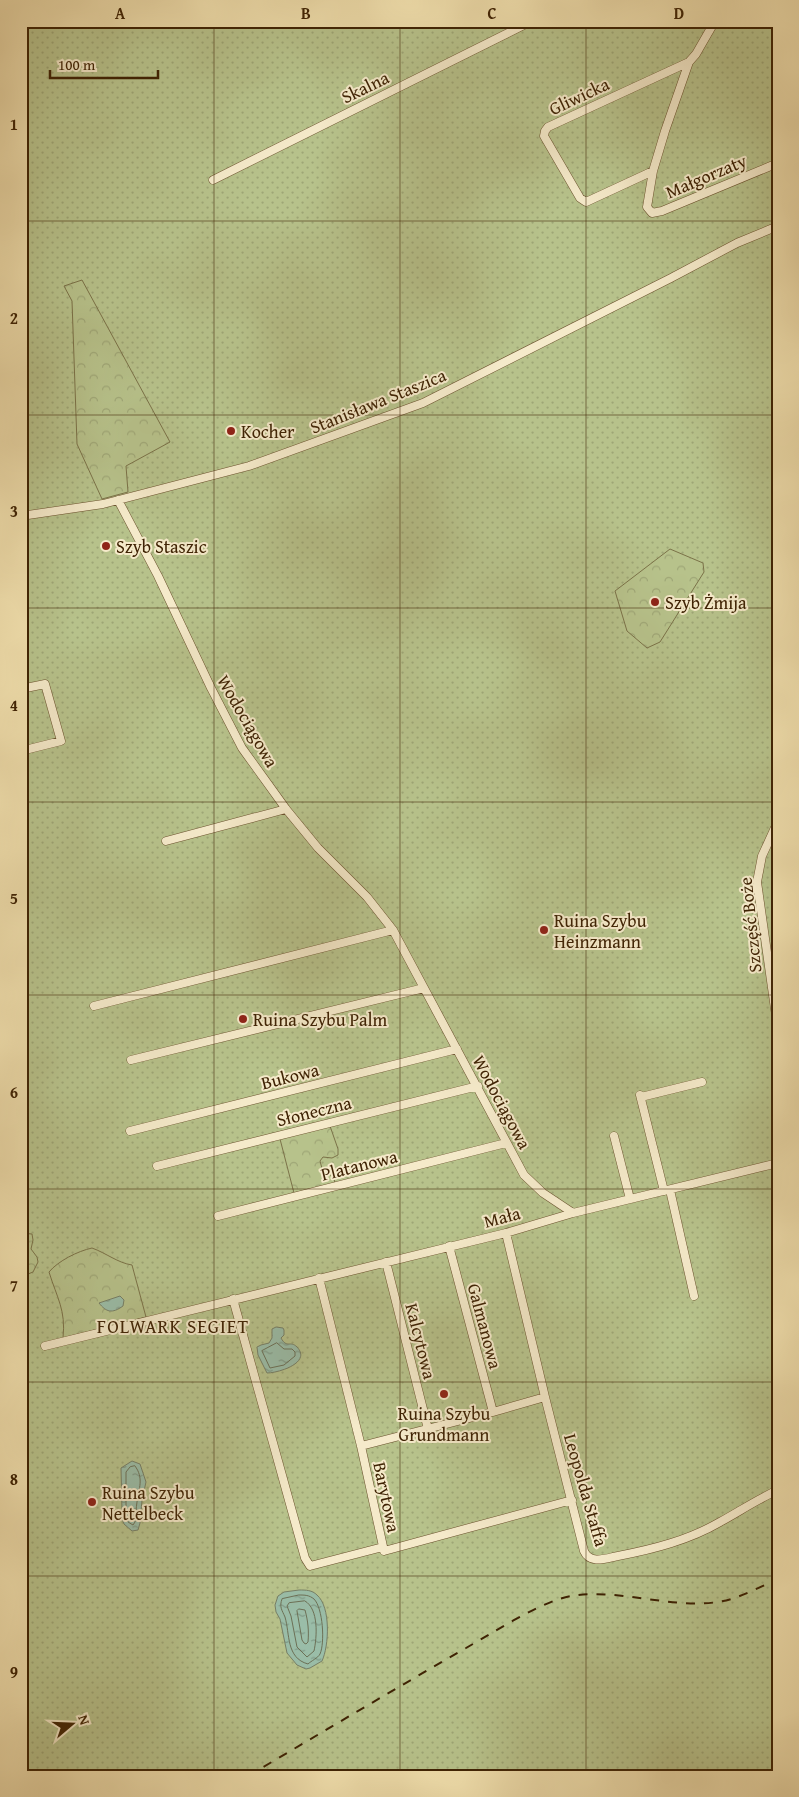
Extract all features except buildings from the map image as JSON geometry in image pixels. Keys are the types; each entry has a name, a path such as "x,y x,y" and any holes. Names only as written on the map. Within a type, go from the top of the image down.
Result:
{"street":[{"name":"Skalna","path":"212,180 532,21"},
{"name":"Gliwicka","path":"646,207 653,171 689,62 716,21"},
{"name":"Gliwicka","path":"653,171 586,202 580,198 544,136 545,131 548,127 689,62"},
{"name":"Małgorzaty","path":"646,207 652,213 662,211 778,163"},
{"name":"Stanisława Staszica","path":"21,516 103,504 249,466 422,403 737,243 778,226"},
{"name":"Wodociągowa","path":"118,500 158,576 211,688 242,746 286,809 318,848 368,896 393,930 524,1175 534,1186 572,1213"},
{"path":"21,689 45,684 61,742 21,751"},
{"path":"166,841 286,809"},
{"name":"Szczęść Boże","path":"778,821 762,856 757,882 778,1030"},
{"path":"94,1006 393,930"},
{"path":"131,1060 424,988"},
{"name":"Bukowa","path":"130,1132 457,1049"},
{"path":"694,1296 641,1096 702,1082"},
{"name":"Słoneczna","path":"157,1166 478,1086"},
{"path":"614,1136 630,1199"},
{"name":"Platanowa","path":"218,1216 506,1143"},
{"name":"Mała","path":"45,1346 506,1233 572,1213 778,1163"},
{"name":"Leopolda Staffa","path":"506,1233 585,1553 590,1558 596,1560 647,1550 682,1540 720,1523 760,1498 778,1490"},
{"name":"Galmanowa","path":"449,1246 493,1412"},
{"name":"Kalcytowa","path":"386,1262 428,1429"},
{"path":"319,1278 361,1446"},
{"path":"233,1299 305,1558 310,1566 383,1547"},
{"name":"Barytowa","path":"545,1397 361,1446 383,1547 384,1550 572,1500"}],"green space":[{"path":"21,21 778,21 778,1776 21,1776"},
{"path":"82,280 170,442 126,466 128,492 102,499 77,444 72,301 64,286"},
{"path":"670,549 703,563 704,572 660,642 647,648 627,631 615,591"},
{"path":"330,1126 338,1149 338,1155 332,1158 323,1157 320,1161 323,1172 327,1175 333,1175 335,1183 294,1193 280,1139"},
{"path":"21,1233 32,1234 31,1249 38,1262 33,1272 21,1281"},
{"path":"92,1248 132,1265 146,1317 63,1338 62,1312 49,1272 69,1257"}],"water":[{"path":"120,1296 124,1300 123,1306 116,1310 107,1310 99,1303"},
{"path":"276,1327 283,1328 284,1335 281,1338 285,1343 297,1347 300,1358 292,1366 267,1373 258,1355 257,1347 269,1343 272,1338 272,1329"},
{"path":"132,1461 140,1464 146,1482 138,1530 132,1531 124,1524 121,1516 121,1468"},
{"path":"299,1590 315,1593 322,1601 327,1617 326,1646 322,1661 306,1669 297,1665 287,1653 275,1605 278,1596 284,1592"}],"railway":[{"path":"248,1776 532,1610 559,1599 589,1594 626,1596 681,1603 718,1602 741,1596 778,1579"}],"place":[{"name":"Kocher","path":"231,431"},
{"name":"Szyb Staszic","path":"106,546"},
{"name":"Szyb Żmija","path":"655,602"},
{"name":"Ruina Szybu Heinzmann","path":"544,930"},
{"name":"Ruina Szybu Palm","path":"243,1019"},
{"name":"Ruina Szybu Grundmann","path":"444,1394"},
{"name":"Ruina Szybu Nettelbeck","path":"92,1502"}],"district":[{"name":"FOLWARK SEGIET","path":"173,1326"}]}
